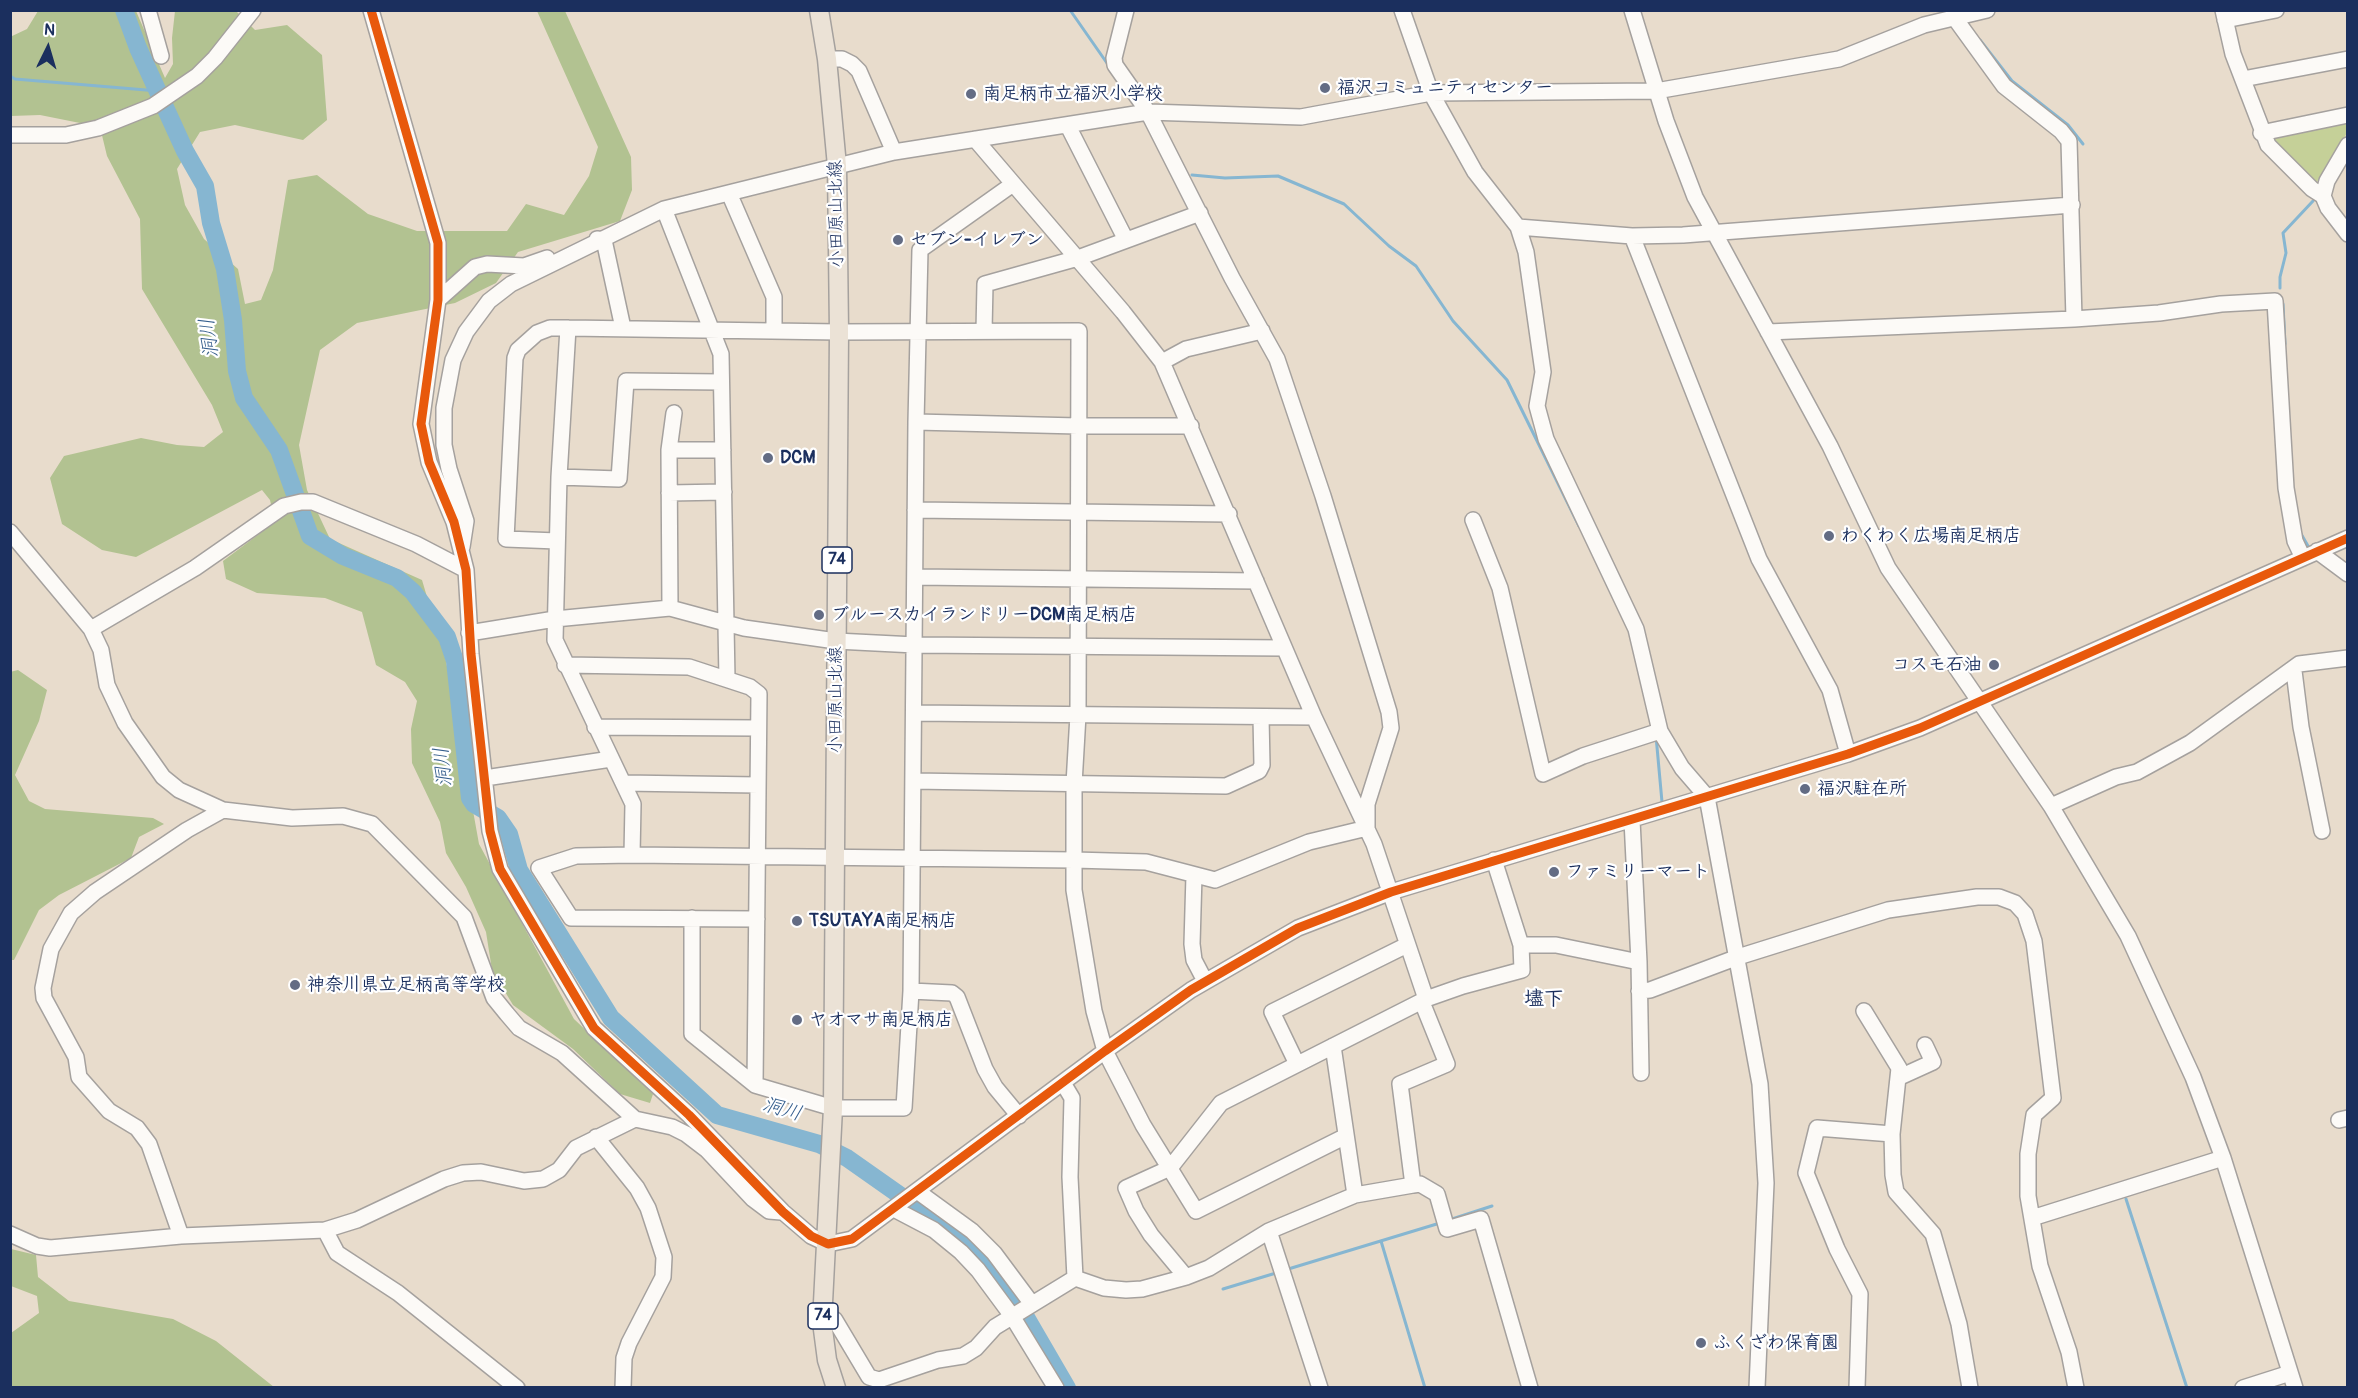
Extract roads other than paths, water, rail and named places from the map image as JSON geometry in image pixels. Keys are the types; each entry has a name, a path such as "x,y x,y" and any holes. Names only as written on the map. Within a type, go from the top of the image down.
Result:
{"main road":[{"name":"小田原山北線","path":"819,10 827,58 837,166 839,332 833,1110 828,1244 822,1322 823,1344 836,1388"}],"street":[{"path":"148,10 161,56"},
{"path":"10,135 66,135 128,118 175,93 209,64 253,10"},
{"path":"371,10 438,243 438,300 422,424 429,462 454,522 466,570 469,633 490,831 500,869 587,1018 728,1153 783,1212 810,1235 828,1244 852,1239 1104,1051 1205,981 1298,927 1391,892 1848,754 1920,728 2348,538"},
{"path":"1126,10 1114,58 1115,65 1148,112 1277,359 1290,393 1389,712 1389,740 1367,804 1367,828"},
{"path":"1402,10 1431,93 1475,172 1518,227 1526,252 1543,372 1537,406 1546,439 1636,629 1655,733 1707,797 1760,1084 1766,1183 1757,1388"},
{"path":"1632,10 1656,91 1683,167 1712,232 1830,446 1888,568 2051,806 2128,936 2193,1077 2223,1158 2292,1380 2243,1388"},
{"path":"461,550 466,520 449,469 444,445 444,408 453,360 466,332 489,301 500,291 664,209 894,152 1148,112 1301,117 1431,93 1656,91 1839,59 1923,18 1954,17 1987,10"},
{"path":"2276,10 2224,15 2261,133 2268,145 2312,189 2324,196"},
{"path":"1954,17 2004,86 2066,136 2069,141 2074,319"},
{"path":"827,58 842,59 859,71 894,152"},
{"path":"2243,79 2348,59"},
{"path":"2261,133 2348,115"},
{"path":"1068,126 1126,240"},
{"path":"975,139 1078,258 1162,362 1314,717 1367,828 1391,892 1424,1000 1447,1064 1400,1084 1413,1185"},
{"path":"2348,145 2327,182 2324,196 2328,208 2348,234"},
{"path":"692,918 692,1034 755,1085 833,1110 904,1108 911,991 917,332 920,250 1013,184"},
{"path":"729,193 774,297 774,329"},
{"path":"1518,227 1632,236 2072,205"},
{"path":"664,209 721,354 727,679"},
{"path":"984,331 985,284 1078,258 1200,213"},
{"path":"1632,236 1759,559 1830,690 1848,754"},
{"path":"438,300 475,267 487,264 524,266 583,241 595,238 604,240"},
{"path":"604,240 623,328"},
{"path":"1768,332 2159,314 2221,304 2275,301 2286,488 2295,541 2303,558"},
{"path":"557,541 506,539 514,369 518,350 537,333 550,328 711,328 839,332 1080,331 1078,715 1074,784 1074,890 1094,1011 1104,1051 1143,1125 1196,1211 1346,1136"},
{"path":"568,328 559,477 555,640 565,666 633,804 633,855"},
{"path":"1162,362 1186,349 1262,331"},
{"path":"559,477 619,478 626,381 721,382"},
{"path":"670,608 669,450 674,413"},
{"path":"916,422 1191,426"},
{"path":"669,450 723,450"},
{"path":"669,493 724,492"},
{"path":"91,629 195,568 284,506 301,502 313,502 405,540 466,570"},
{"path":"915,510 1078,514 1228,514"},
{"path":"1473,520 1500,588 1543,774 1583,756 1655,733"},
{"path":"10,532 91,629 101,650 107,685 126,723 164,777 179,790 216,808 292,818 343,816 372,824 464,917 494,998 519,1028 562,1053 635,1119 664,1124 686,1134 707,1150 753,1199 769,1211 783,1212"},
{"path":"2317,551 2348,574"},
{"path":"916,577 1256,581"},
{"path":"469,633 555,619 670,608 725,621 744,628 836,641 915,645 1284,648"},
{"path":"2051,806 2116,777 2137,772 2181,748 2294,670 2299,664 2348,658"},
{"path":"565,666 690,667 750,687 759,694 755,1085"},
{"path":"2294,670 2301,727 2322,831"},
{"path":"914,713 1314,717"},
{"path":"913,781 1226,786 1259,771 1262,765 1261,717"},
{"path":"595,727 759,728"},
{"path":"485,778 611,759"},
{"path":"623,783 758,785"},
{"path":"181,1236 149,1144 137,1128 109,1111 79,1077 76,1057 44,998 43,988 51,949 71,913 95,892 216,808"},
{"path":"1632,820 1639,962 1641,1073"},
{"path":"757,919 571,918 539,868 576,856 633,855 1074,860 1146,862 1215,880 1310,842 1367,828"},
{"path":"1186,1277 1151,1235 1125,1188 1170,1168 1221,1103 1424,1000 1463,986 1522,970 1521,945 1494,860"},
{"path":"1194,875 1192,944 1194,960 1205,981"},
{"path":"1639,991 1650,990 1738,957 1888,910 1977,897 1999,897 2015,903 2025,914 2034,941 2053,1098 2034,1115 2026,1180 2040,1266 2069,1352 2076,1388"},
{"path":"1297,1064 1272,1012 1407,945"},
{"path":"1521,945 1556,945 1639,962"},
{"path":"911,991 952,993 957,998 985,1069 995,1087 1019,1116"},
{"path":"1864,1011 1867,1019 1895,1058 1900,1077 1892,1134 1893,1174 1896,1191 1933,1234 1959,1324 1970,1388"},
{"path":"1900,1077 1933,1062 1925,1045"},
{"path":"1333,1046 1355,1195"},
{"path":"1063,1083 1072,1098 1070,1177 1075,1278"},
{"path":"10,1234 50,1248 181,1236 325,1230 357,1220 444,1179 464,1173 481,1172 524,1180 543,1179 559,1170 576,1148 635,1119"},
{"path":"1857,1388 1860,1294 1837,1250 1806,1173 1817,1128 1892,1134"},
{"path":"596,1137 638,1188 648,1208 664,1257 663,1277 629,1343 624,1358 623,1388"},
{"path":"2031,1218 2223,1158"},
{"path":"822,1322 835,1320 869,1377 879,1380 938,1360 963,1356 976,1348 994,1326 1075,1278 1104,1288 1142,1289 1209,1268 1269,1231 1355,1195 1420,1184 1437,1194 1447,1228 1481,1219 1530,1388"},
{"path":"917,1191 972,1231 994,1253 1031,1304"},
{"path":"895,1208 934,1230 961,1252 1013,1315 1056,1388"},
{"path":"325,1230 337,1253 398,1293 517,1388"},
{"path":"1269,1231 1320,1388"}],"waterway":[{"name":"洞川","path":"124,10 138,48 185,151 205,186 211,223 225,269 233,320 237,371 244,398 279,450 310,536 343,556 397,578 413,592 447,637 455,661 470,798 474,804 498,818 509,834 519,870 611,1018 717,1115 819,1144 847,1158 965,1241 1013,1295 1067,1388"},
{"path":"1070,10 1109,66"},
{"path":"1980,40 2012,81 2068,125 2083,144"},
{"path":"10,76 15,79 158,91"},
{"path":"1192,175 1225,178 1278,176 1344,204 1389,246 1416,266 1453,321 1507,380 1579,526"},
{"path":"2280,288 2280,277 2286,253 2283,233 2313,201"},
{"path":"2283,304 2285,344"},
{"path":"2300,532 2308,546"},
{"path":"1656,736 1662,802"},
{"path":"2126,1199 2187,1388"},
{"path":"1449,1220 1492,1206"},
{"path":"1285,1270 1440,1223"},
{"path":"1381,1241 1425,1388"},
{"path":"1223,1289 1276,1273"}],"place":[{"name":"福沢コミュニティセンター","path":"1325,88"},
{"name":"南足柄市立福沢小学校","path":"971,94"},
{"name":"セブン-イレブン","path":"898,240"},
{"name":"DCM","path":"768,458"},
{"name":"わくわく広場南足柄店","path":"1829,536"},
{"name":"ブルースカイランドリーDCM南足柄店","path":"819,615"},
{"name":"コスモ石油","path":"1994,665"},
{"name":"福沢駐在所","path":"1805,789"},
{"name":"ファミリーマート","path":"1554,872"},
{"name":"TSUTAYA南足柄店","path":"797,921"},
{"name":"神奈川県立足柄高等学校","path":"295,985"},
{"name":"ヤオマサ南足柄店","path":"797,1020"},
{"name":"ふくざわ保育園","path":"1701,1343"}],"district":[{"name":"壗下","path":"1544,1000"}]}
